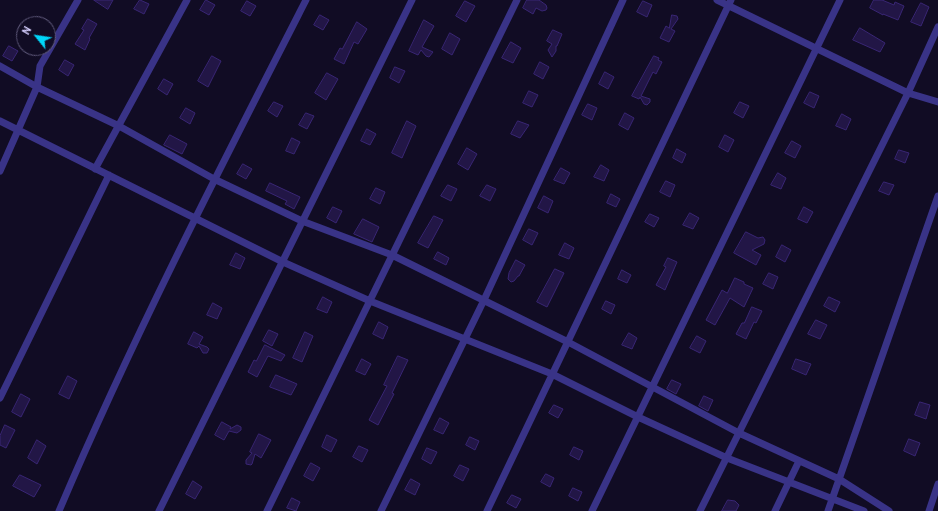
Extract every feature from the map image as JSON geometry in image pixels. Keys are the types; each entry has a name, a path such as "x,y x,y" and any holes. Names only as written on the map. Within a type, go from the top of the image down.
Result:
{"street":[{"path":"0,171 19,131 37,87 40,66 78,0"},
{"path":"95,169 187,0"},
{"path":"59,511 89,442 195,218 306,0"},
{"path":"159,511 412,0"},
{"path":"267,511 517,0"},
{"path":"381,511 484,300 623,0"},
{"path":"716,0 729,3 816,49 908,93 938,102"},
{"path":"592,511 840,0"},
{"path":"487,511 729,3"},
{"path":"700,511 908,93 938,27"},
{"path":"0,66 37,87 118,126 214,179 302,221 392,255 568,342 739,433 839,479 889,511"},
{"path":"0,121 283,262 370,301 552,374 638,417 727,458 864,511"},
{"path":"0,398 109,176"},
{"path":"828,511 938,196"},
{"path":"775,511 799,461"},
{"path":"929,511 938,484"}],"building":[{"path":"94,0 113,0 108,9"},
{"path":"140,0 149,4 144,14 134,9"},
{"path":"206,0 215,5 209,15 200,10"},
{"path":"527,0 539,0 546,5 547,8 546,10 542,11 536,8 533,14 523,8"},
{"path":"874,0 882,0 894,5 895,2 904,6 898,20 883,15 870,8"},
{"path":"247,1 256,6 250,16 241,11"},
{"path":"465,1 475,6 466,22 456,16"},
{"path":"643,1 652,5 647,17 637,12"},
{"path":"921,3 929,7 921,26 911,22"},
{"path":"320,15 329,20 323,30 314,25"},
{"path":"672,15 677,16 678,19 671,29 675,31 669,42 660,38 666,26 669,28"},
{"path":"88,19 97,24 89,38 90,39 85,50 75,44 84,30 82,29"},
{"path":"424,20 434,26 422,47 433,52 429,57 426,56 421,50 418,55 409,51"},
{"path":"357,22 367,29 358,44 354,42 344,64 334,59 340,48 342,49"},
{"path":"860,28 885,43 880,52 853,40"},
{"path":"553,30 562,34 556,46 556,51 552,57 548,50 552,44 547,41"},
{"path":"450,33 460,39 452,55 442,49"},
{"path":"511,42 521,48 513,63 502,58"},
{"path":"9,46 16,50 16,54 12,61 3,56"},
{"path":"212,56 221,61 208,87 198,81"},
{"path":"654,56 659,58 658,60 662,62 656,74 653,72 641,96 650,99 650,102 647,105 644,104 640,97 639,99 632,96"},
{"path":"65,60 74,65 68,76 59,70"},
{"path":"540,62 549,67 543,79 534,74"},
{"path":"395,67 405,71 399,83 390,78"},
{"path":"605,72 614,77 608,89 599,84"},
{"path":"327,73 338,79 326,100 315,93"},
{"path":"164,79 173,84 167,95 158,89"},
{"path":"529,91 538,95 532,107 523,103"},
{"path":"810,92 819,96 814,108 804,103"},
{"path":"274,102 283,106 277,117 268,111"},
{"path":"740,102 749,106 743,118 734,113"},
{"path":"588,104 597,108 592,120 582,115"},
{"path":"186,108 195,113 190,124 180,118"},
{"path":"306,113 314,116 307,129 299,125"},
{"path":"625,113 634,118 628,130 619,125"},
{"path":"842,114 851,119 846,130 836,126"},
{"path":"407,121 416,126 402,158 392,153"},
{"path":"518,121 529,125 520,138 511,134"},
{"path":"367,129 376,134 370,145 361,141"},
{"path":"170,135 187,144 182,154 164,145"},
{"path":"725,135 734,140 728,152 719,147"},
{"path":"292,138 300,142 294,154 286,151"},
{"path":"792,141 801,146 795,158 785,153"},
{"path":"467,148 477,154 468,170 458,164"},
{"path":"677,149 686,154 682,163 673,158"},
{"path":"899,150 909,153 905,163 895,159"},
{"path":"243,164 252,169 246,179 237,174"},
{"path":"601,165 609,170 604,181 594,177"},
{"path":"561,168 570,173 564,184 554,180"},
{"path":"778,173 786,178 781,189 771,185"},
{"path":"666,181 675,185 670,197 660,192"},
{"path":"884,182 894,185 889,195 879,191"},
{"path":"270,183 300,197 294,209 285,204 287,201 266,191"},
{"path":"448,185 457,189 451,201 441,196"},
{"path":"487,185 496,189 490,201 480,196"},
{"path":"376,188 385,192 380,204 370,199"},
{"path":"611,194 620,199 616,207 607,203"},
{"path":"544,196 553,201 548,213 538,208"},
{"path":"333,207 342,211 336,223 327,218"},
{"path":"804,207 813,212 807,223 798,219"},
{"path":"690,213 699,218 693,229 683,225"},
{"path":"650,214 659,218 654,227 645,222"},
{"path":"434,216 443,220 428,248 418,243"},
{"path":"363,219 379,227 372,242 354,234"},
{"path":"529,229 538,233 532,245 523,240"},
{"path":"746,232 758,238 763,237 765,240 764,244 752,250 761,255 756,265 734,253"},
{"path":"565,243 574,248 569,259 559,255"},
{"path":"782,245 791,250 785,262 776,257"},
{"path":"438,252 449,258 446,265 434,259"},
{"path":"236,253 245,258 240,269 230,265"},
{"path":"668,258 677,262 665,290 656,285 666,267 664,266"},
{"path":"516,260 525,265 519,276 511,282 508,279 509,273"},
{"path":"555,269 564,273 547,307 537,302"},
{"path":"622,270 631,275 627,283 618,279"},
{"path":"769,273 778,277 773,289 763,284"},
{"path":"735,278 753,288 744,307 730,298 715,325 706,320 722,290 727,293"},
{"path":"323,297 332,302 327,313 317,309"},
{"path":"829,297 840,302 835,312 824,306"},
{"path":"606,301 615,305 611,314 602,309"},
{"path":"213,303 222,308 217,319 207,315"},
{"path":"752,307 762,311 756,323 754,322 746,339 736,334 742,323 744,323"},
{"path":"816,320 827,325 820,339 808,334"},
{"path":"379,322 388,327 383,339 373,334"},
{"path":"269,330 278,334 272,346 263,341"},
{"path":"194,332 203,337 199,344 209,349 207,353 203,353 199,346 197,348 188,344"},
{"path":"305,332 313,336 302,362 293,358"},
{"path":"629,333 637,338 632,349 622,345"},
{"path":"697,336 706,341 700,353 690,348"},
{"path":"265,345 285,355 281,361 268,356 257,377 248,372 254,360 256,361"},
{"path":"398,356 408,360 392,393 394,394 378,425 369,420 387,386 384,385"},
{"path":"362,359 371,364 365,375 356,371"},
{"path":"796,359 811,364 806,375 792,369"},
{"path":"276,375 297,384 291,395 270,387"},
{"path":"68,376 77,381 69,399 59,394"},
{"path":"672,380 681,384 676,394 667,389"},
{"path":"21,394 30,399 21,417 12,412"},
{"path":"704,396 713,400 708,411 699,406"},
{"path":"920,402 930,405 926,419 915,415"},
{"path":"554,405 563,409 558,418 549,413"},
{"path":"440,418 449,423 443,434 434,430"},
{"path":"222,422 231,427 230,429 237,425 241,427 241,430 237,433 229,431 224,440 215,435"},
{"path":"5,425 15,430 6,448 0,445 0,436"},
{"path":"259,434 271,440 261,458 255,454 252,464 246,464 246,460 252,453 250,452"},
{"path":"327,435 337,440 331,452 322,447"},
{"path":"470,437 479,441 475,450 466,445"},
{"path":"909,439 920,443 915,456 904,451"},
{"path":"37,440 46,446 37,464 28,458"},
{"path":"359,446 368,450 362,462 353,457"},
{"path":"574,447 583,451 579,460 570,455"},
{"path":"427,448 437,452 431,464 422,459"},
{"path":"311,463 320,468 313,481 304,476"},
{"path":"460,465 469,469 463,481 454,476"},
{"path":"546,474 554,478 550,487 541,482"},
{"path":"20,475 41,485 34,497 13,486"},
{"path":"411,479 420,484 415,495 405,490"},
{"path":"193,481 202,487 195,499 186,494"},
{"path":"573,488 582,492 578,501 569,496"},
{"path":"512,495 521,499 516,508 507,503"},
{"path":"292,498 300,502 296,511 287,508"},
{"path":"728,500 735,501 739,505 736,511 722,511"}]}
